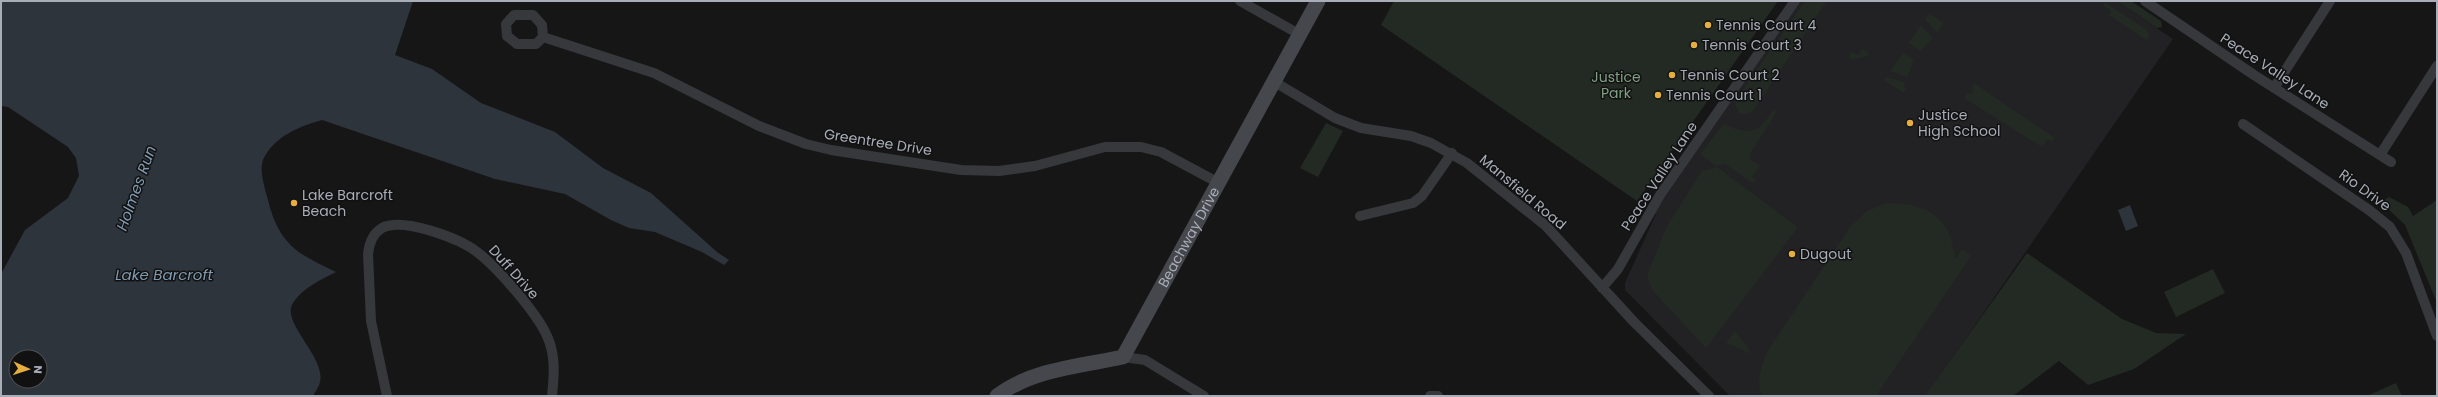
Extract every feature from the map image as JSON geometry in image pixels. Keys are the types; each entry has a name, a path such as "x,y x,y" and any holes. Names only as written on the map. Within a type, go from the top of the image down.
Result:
{"street":[{"path":"1240,1 1299,34"},
{"name":"Beachway Drive","path":"1123,357 1217,182 1318,1"},
{"name":"Peace Valley Lane","path":"1602,288 1618,269 1660,195 1796,1"},
{"name":"Peace Valley Lane","path":"2145,1 2274,88 2391,162"},
{"path":"2274,88 2330,1"},
{"name":"Greentree Drive","path":"543,37 654,73 759,126 806,144 831,150 961,170 999,171 1035,166 1105,147 1141,147 1161,152 1217,182"},
{"path":"2380,155 2437,66"},
{"name":"Mansfield Road","path":"1273,81 1306,102 1351,125 1411,136 1452,153 1546,226 1602,288 1709,396"},
{"name":"Rio Drive","path":"2244,124 2370,210 2390,226 2406,253 2437,336"},
{"path":"1360,216 1407,206 1413,203 1422,196 1452,153"},
{"name":"Duff Drive","path":"387,396 371,321 368,254 372,239 382,228 390,225 402,225 456,240 486,259 522,300 547,336 553,357 552,396"},
{"path":"997,396 1020,381 1036,376 1123,357 1145,360 1204,396"},
{"path":"1430,396 1438,396"}],"shaded area":[{"name":"Justice High School","path":"1791,1 2117,1 2173,39 1926,396 1730,396 1625,290 1625,283 1656,214 1647,207"}],"green space":[{"name":"Justice Park","path":"1394,1 1778,1 1637,201 1381,25"},
{"path":"1805,1 1827,1 1753,111 1747,114 1740,114 1735,105 1737,98"},
{"path":"2103,1 2147,30 2149,35 2148,41 2109,15 2111,11 2104,6"},
{"path":"2117,1 2131,1 2161,21 2162,27 2157,28"},
{"path":"1930,14 1944,23 1937,33 1925,19"},
{"path":"1921,25 1933,38 1920,51 1909,43"},
{"path":"1862,49 1869,53 1868,56 1854,59 1849,58 1851,51 1858,55"},
{"path":"1903,53 1914,60 1907,77 1890,71"},
{"path":"1886,77 1905,82 1904,87 1907,88 1904,93 1884,80"},
{"path":"1974,83 2055,138 2052,142 2048,139 2042,147 1964,98 1967,94 1973,93 1972,87"},
{"path":"1774,109 1777,111 1750,154 1750,159 1760,166 1752,177 1757,181 1751,182 1725,164 1716,166 1700,154 1722,126 1726,125 1742,131 1754,130 1759,128"},
{"path":"1326,123 1343,131 1318,177 1300,168"},
{"path":"1717,167 1796,226 1796,230 1706,348 1652,290 1647,275 1667,226 1702,171"},
{"path":"2389,197 2408,207 2413,216 2437,200 2437,303 2405,225 2381,202"},
{"path":"1887,203 1905,204 1922,208 1930,212 1943,223 1948,231 1951,237 1956,259 1962,249 1971,256 1876,396 1762,396 1759,378 1769,349 1851,226 1867,211"},
{"path":"2027,253 2122,319 2156,333 2186,334 2134,369 2088,385 2059,361 2013,396 1925,396"},
{"path":"2213,269 2225,293 2176,317 2164,292"},
{"path":"1735,331 1750,350 1747,354 1743,350 1726,343"},
{"path":"2396,383 2402,396 2367,396"}],"water":[{"name":"Lake Barcroft","path":"1,1 413,1 395,55 432,69 481,103 555,132 603,168 651,193 717,252 729,260 724,265 702,252 655,232 629,228 611,220 565,194 495,179 322,120 296,129 280,139 273,145 262,164 262,175 271,210 277,227 283,237 303,255 336,272 312,285 301,293 293,303 291,311 297,330 311,351 320,372 320,382 313,396 1,396 1,274 25,230 68,198 79,176 76,158 68,147 8,107 1,106"},
{"path":"2130,205 2138,226 2126,231 2118,210"}],"place":[{"name":"Tennis Court 4","path":"1708,25"},
{"name":"Tennis Court 3","path":"1694,45"},
{"name":"Tennis Court 2","path":"1672,75"},
{"name":"Tennis Court 1","path":"1658,95"},
{"name":"Justice High School","path":"1910,123"},
{"name":"Lake Barcroft Beach","path":"294,203"},
{"name":"Dugout","path":"1792,254"}],"water label":[{"name":"Holmes Run","path":"136,188"}]}
